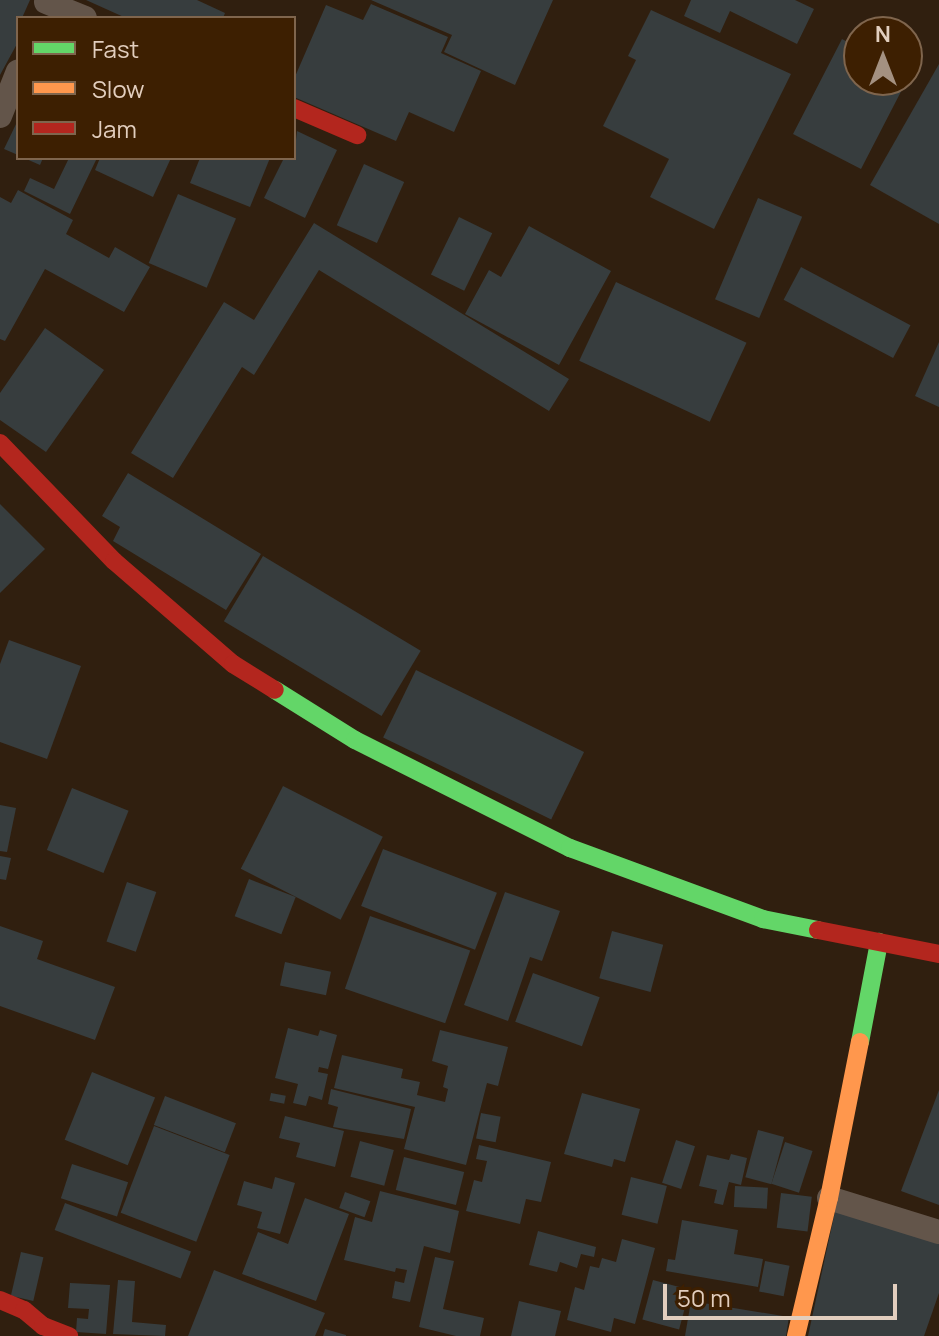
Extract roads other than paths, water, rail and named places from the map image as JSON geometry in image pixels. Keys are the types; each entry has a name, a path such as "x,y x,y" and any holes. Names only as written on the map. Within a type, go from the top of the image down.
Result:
{"street":[{"path":"44,7 78,16"},
{"path":"0,116 16,76"},
{"path":"296,109 357,135"},
{"path":"0,443 114,561 233,664 355,740 570,848 763,919 939,954"},
{"path":"796,1336 829,1198 879,942"},
{"path":"829,1198 939,1232"},
{"path":"0,1300 24,1310 43,1326 69,1336"}]}
